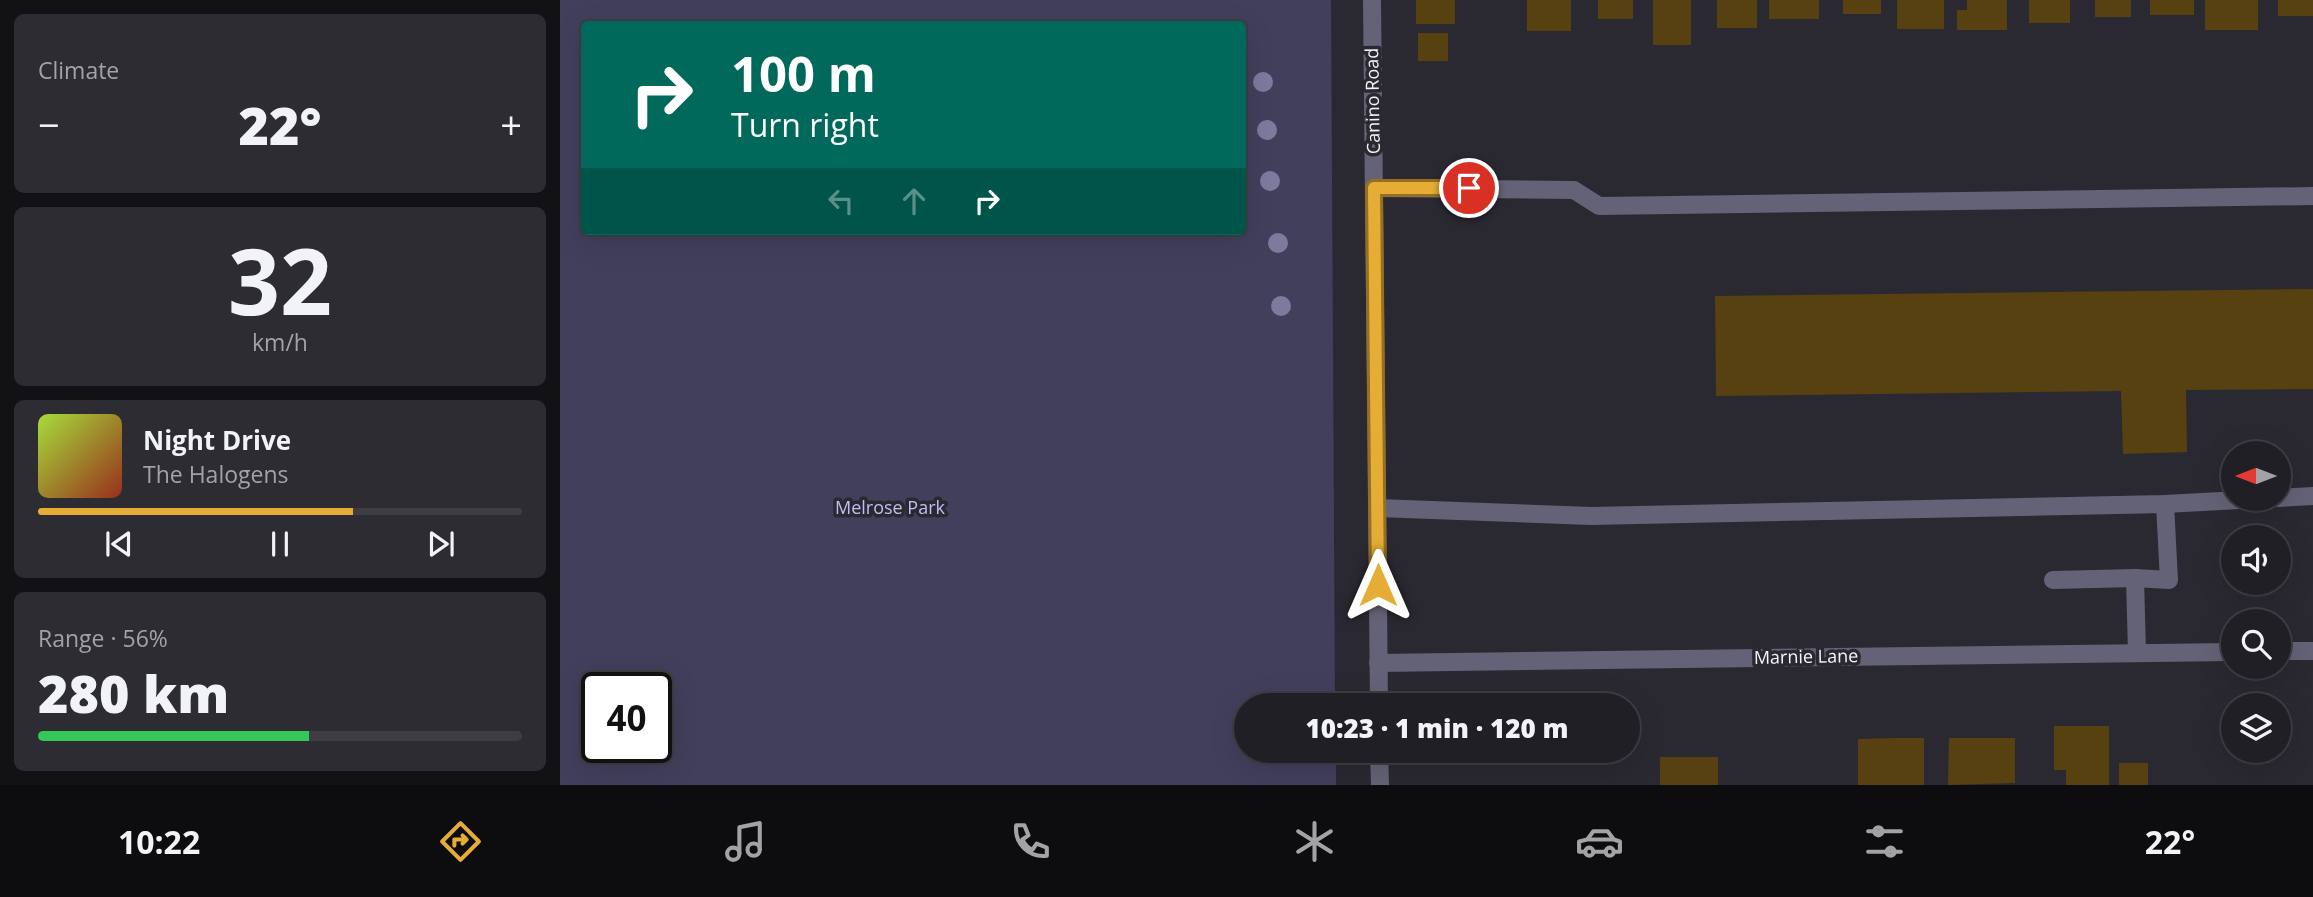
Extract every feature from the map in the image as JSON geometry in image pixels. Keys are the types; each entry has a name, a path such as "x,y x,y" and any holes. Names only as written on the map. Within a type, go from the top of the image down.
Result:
{"street":[{"name":"Canino Road","path":"1372,0 1379,693"},
{"path":"1374,188 1574,190 1599,205 2313,196"},
{"path":"2291,497 2313,496"},
{"path":"1378,508 1591,516 2221,501"},
{"path":"2053,580 2169,580 2165,504"},
{"path":"2135,578 2137,653"},
{"path":"2291,651 2313,651"},
{"name":"Marnie Lane","path":"1378,663 2221,652"},
{"path":"1379,763 1380,785"}],"green space":[{"name":"Melrose Park","path":"560,0 1331,0 1335,693 1234,693 1234,763 1336,763 1336,785 560,785"}],"building":[{"path":"1416,0 1455,0 1455,24 1416,24"},
{"path":"1527,0 1571,0 1571,31 1527,31"},
{"path":"1598,0 1633,0 1633,19 1598,19"},
{"path":"1653,0 1691,0 1691,45 1653,45"},
{"path":"1717,0 1757,0 1757,28 1717,28"},
{"path":"1769,0 1819,0 1819,19 1769,19"},
{"path":"1843,0 1881,0 1881,14 1843,14"},
{"path":"1897,0 1944,0 1944,29 1897,29"},
{"path":"1967,0 2007,0 2007,30 1957,30 1957,10 1967,10"},
{"path":"2029,0 2070,0 2070,23 2029,23"},
{"path":"2095,0 2131,0 2131,17 2095,17"},
{"path":"2150,0 2194,0 2194,15 2150,15"},
{"path":"2205,0 2258,0 2258,30 2205,30"},
{"path":"2278,0 2313,0 2313,16 2278,16"},
{"path":"1418,33 1448,33 1448,61 1418,61"},
{"path":"2313,289 2313,389 2186,390 2187,452 2123,454 2121,391 1716,396 1715,296"},
{"path":"2054,726 2109,726 2109,785 2066,785 2066,770 2054,770"},
{"path":"1924,738 1924,785 1858,785 1858,739"},
{"path":"1949,738 2015,738 2015,783 1948,785"},
{"path":"1660,757 1718,757 1718,785 1660,785"},
{"path":"2119,763 2148,763 2148,785 2119,785"}],"route":[{"path":"1378,585 1374,188 1469,188"}]}
